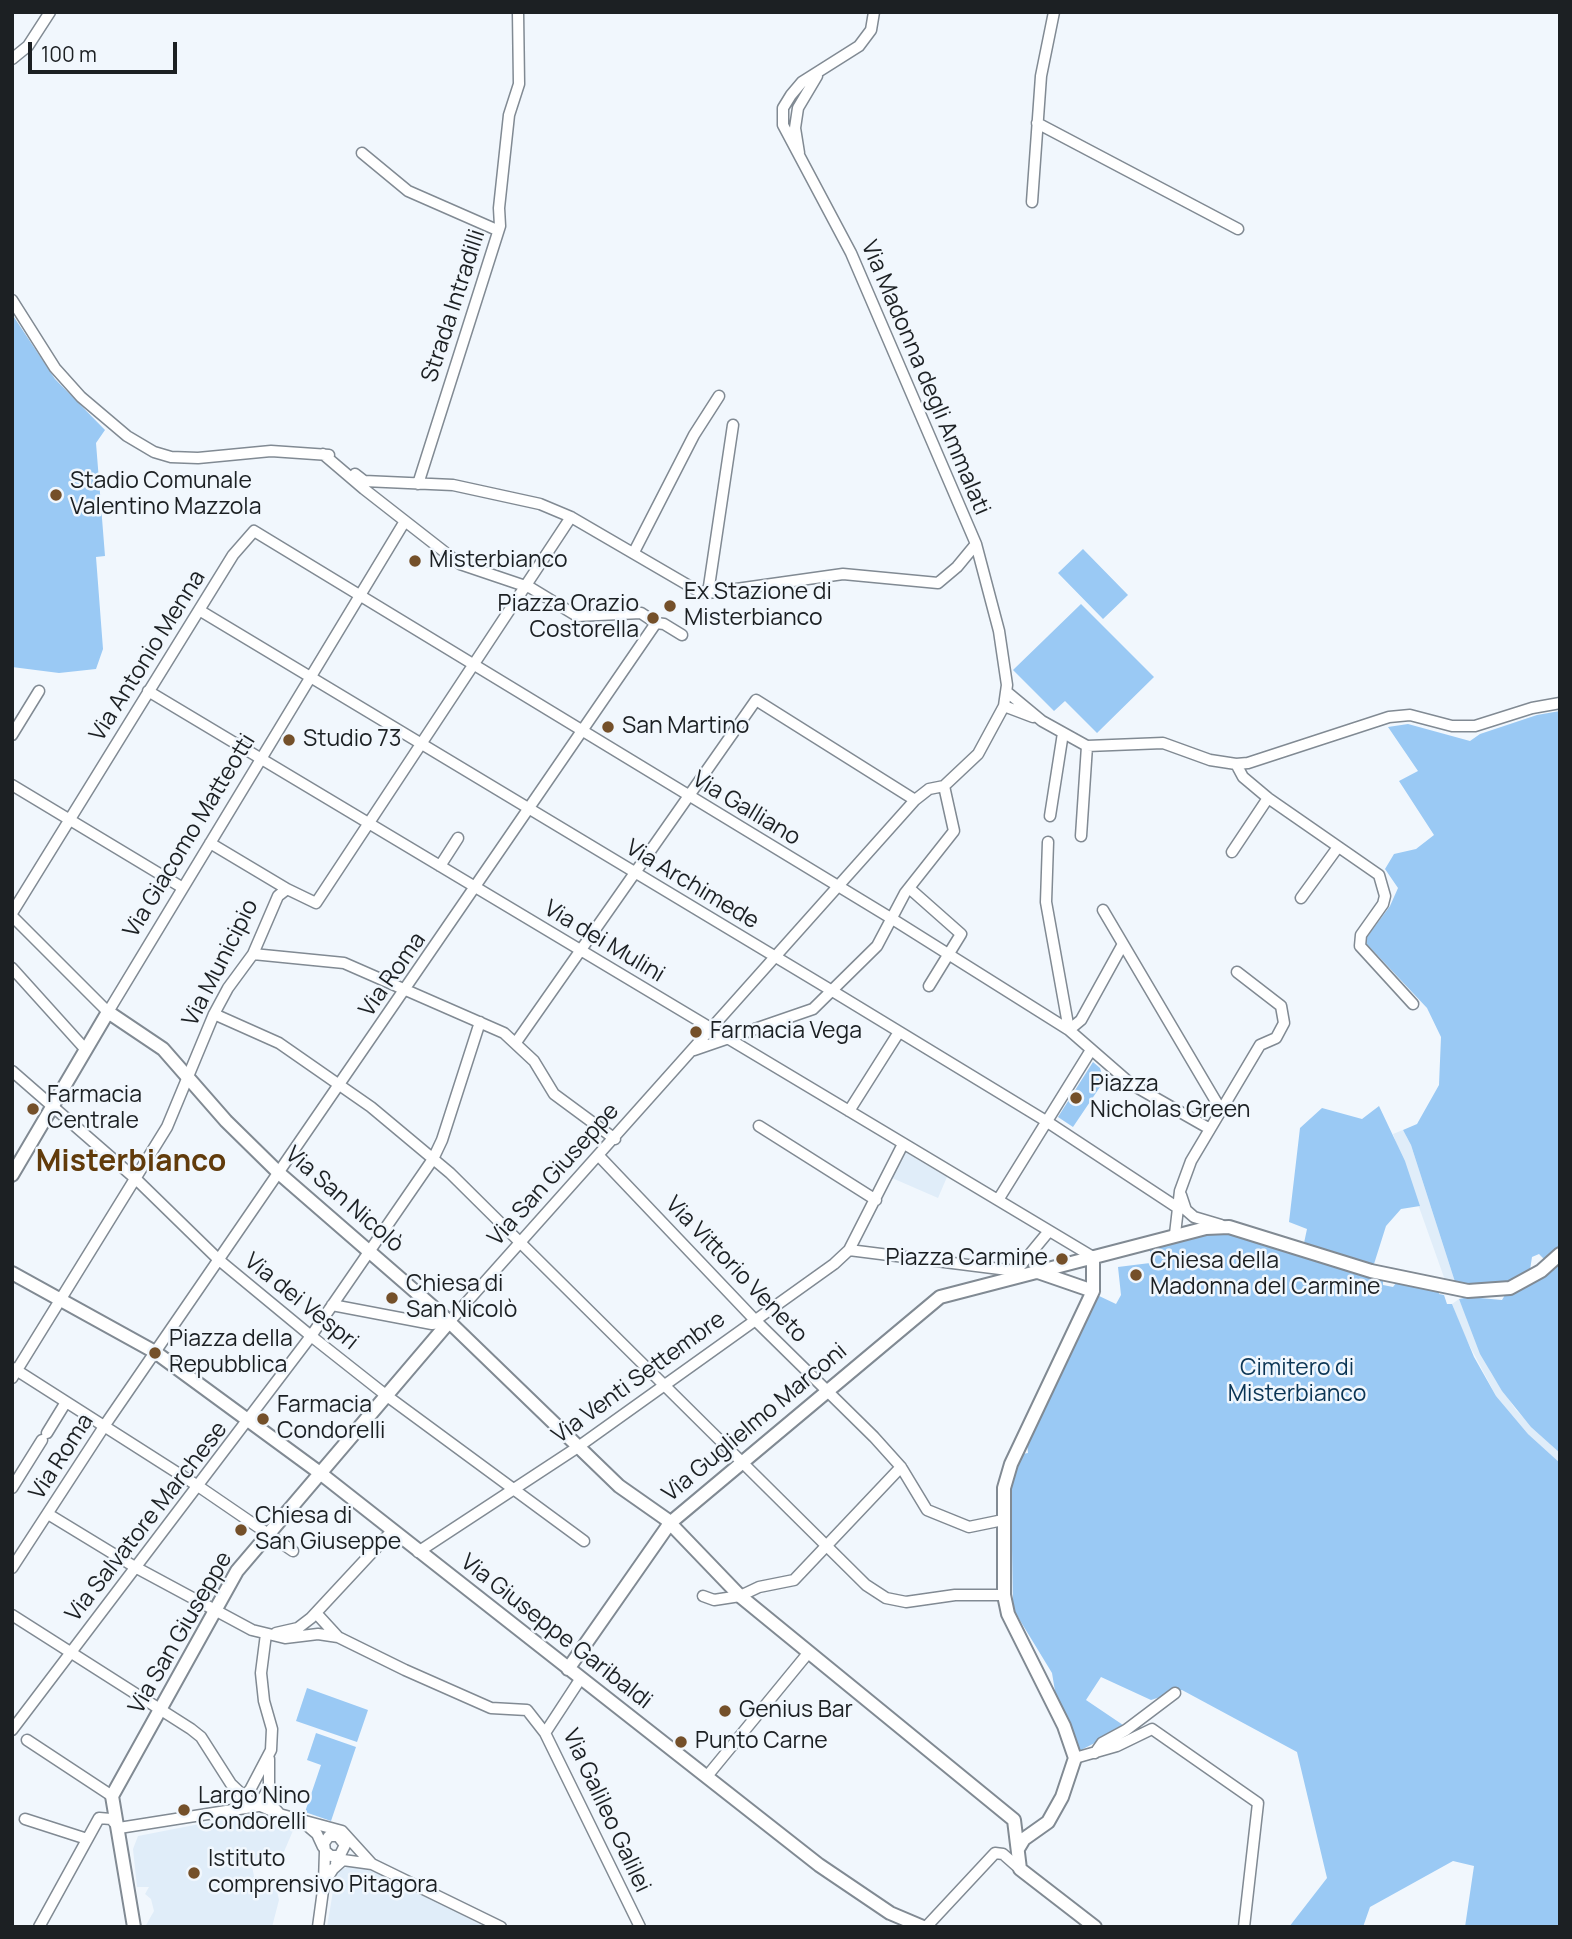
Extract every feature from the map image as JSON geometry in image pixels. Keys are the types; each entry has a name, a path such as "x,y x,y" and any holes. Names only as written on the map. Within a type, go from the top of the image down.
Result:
{"main road":[{"name":"Via Giacomo Matteotti","path":"12,1175 108,1012"},
{"name":"Via San Nicolò","path":"108,1012 163,1049 226,1121 280,1174 371,1250 620,1486 670,1523 740,1596 1014,1820 1020,1869"},
{"path":"1229,1227 1371,1270 1468,1292 1510,1288 1541,1271 1560,1254"},
{"name":"Via Guglielmo Marconi","path":"568,1669 670,1523 940,1297 1019,1273 1097,1256 1175,1234 1229,1227"},
{"path":"1018,1849 1024,1839 1048,1822 1062,1797 1075,1758 1064,1726 1008,1614 1004,1595 1004,1488 1011,1464 1092,1293 1097,1256"},
{"path":"1035,1271 1092,1293"},
{"path":"12,1273 155,1352"},
{"name":"Via San Giuseppe","path":"112,1796 237,1571 449,1322"},
{"name":"Via Giuseppe Garibaldi","path":"155,1352 320,1473 391,1532 708,1775 841,1881 890,1913 924,1927"},
{"path":"112,1796 134,1927"},
{"path":"1020,1869 1095,1927"}],"street":[{"path":"12,59 28,46 50,12"},
{"name":"Strada Intradilli","path":"418,484 470,326 496,230 500,226 499,208 509,115 520,84 518,12"},
{"name":"Via Madonna degli Ammalati","path":"708,593 842,574 938,583 957,567 976,544 851,253 783,125 783,108 802,82 820,73 866,39 874,12"},
{"path":"1032,202 1041,76 1054,12"},
{"path":"1037,123 1238,229"},
{"path":"362,153 408,191 496,230"},
{"path":"12,300 55,368 81,397 127,436 154,452 171,457 198,458 271,451 323,454 335,456 364,481 482,489 540,504 570,517 698,591 708,593 733,425"},
{"path":"634,552 694,435 719,396"},
{"path":"323,454 460,564 524,586 577,616 641,613 653,627 664,624 682,635"},
{"name":"Via Municipio","path":"14,1372 137,1180 167,1126 214,1014 266,929 270,908 287,889 316,902 570,517"},
{"name":"Via Giacomo Matteotti","path":"108,1012 405,521"},
{"name":"Via Galliano","path":"254,531 894,920 1069,1030 1131,1084 1210,1129"},
{"name":"Via Antonio Menna","path":"12,915 233,555 254,531"},
{"name":"Via San Giuseppe","path":"449,1322 915,800 929,789 944,786 978,754 1004,706 1007,692 999,631 976,544"},
{"name":"Via Archimede","path":"199,610 1046,1121 1182,1209 1202,1220 1229,1227"},
{"name":"Via Roma","path":"12,1568 104,1426 584,733 653,627"},
{"path":"12,736 39,691"},
{"name":"Via dei Mulini","path":"148,691 712,1030 1045,1228 1097,1256"},
{"path":"1007,692 1042,720 1087,746 1163,743 1210,760 1236,764 1399,715 1452,726 1475,726 1532,708 1560,703"},
{"path":"517,1041 756,700 915,800"},
{"path":"1004,706 1042,720"},
{"path":"1050,816 1063,733"},
{"path":"1081,836 1087,746"},
{"path":"1236,764 1243,777 1268,797 1379,875 1385,896 1383,904 1362,935 1360,946 1413,1004"},
{"path":"12,785 183,888"},
{"path":"693,1050 795,1017 813,1009 834,992 877,946 894,920 909,888 954,831 944,786"},
{"path":"1232,852 1268,797"},
{"path":"440,866 458,838"},
{"path":"1048,842 1046,902 1069,1030 1081,1020 1123,944"},
{"path":"210,843 287,889"},
{"path":"1301,898 1338,847"},
{"path":"909,888 961,934 929,986"},
{"path":"1103,911 1221,1110"},
{"name":"Via San Nicolò","path":"12,915 108,1012"},
{"path":"253,954 344,963 480,1022 517,1041 534,1061 554,1094 615,1139"},
{"path":"12,968 86,1050"},
{"path":"1189,1231 1180,1191 1191,1161 1260,1045 1276,1038 1284,1023 1281,1006 1237,972"},
{"path":"214,1014 271,1038 341,1085 433,1159 522,1242 866,1585 893,1601 955,1595 1004,1595"},
{"path":"371,1250 433,1159 442,1140 480,1022"},
{"path":"849,1111 899,1032"},
{"path":"998,1200 1091,1049"},
{"name":"Via dei Vespri","path":"12,1071 137,1180 219,1259 311,1336 387,1396 584,1541"},
{"path":"759,1126 876,1199"},
{"name":"Via Venti Settembre","path":"418,1552 578,1447 834,1264 849,1250 903,1143"},
{"name":"Via Vittorio Veneto","path":"599,1156 754,1319 901,1467 927,1510 976,1527 1003,1520"},
{"path":"1165,1198 1180,1191"},
{"path":"1175,1234 1182,1209"},
{"path":"849,1250 1019,1273 1045,1228"},
{"name":"Via Salvatore Marchese","path":"12,1730 311,1336 371,1250"},
{"path":"332,1305 432,1324 449,1322"},
{"path":"14,1372 198,1486 293,1551"},
{"path":"12,1488 66,1402"},
{"path":"703,1596 714,1600 740,1596 759,1587 793,1580 901,1467"},
{"path":"48,1514 213,1611 266,1634 285,1638 318,1634 338,1637 491,1708 527,1710 545,1732"},
{"path":"266,1634 298,1628 316,1613 391,1532"},
{"path":"316,1613 338,1637"},
{"path":"12,1615 161,1708 201,1737 213,1758 243,1796 258,1806 341,1836 372,1864"},
{"path":"266,1634 261,1673 264,1701 272,1729 267,1791 269,1802 279,1814"},
{"path":"708,1775 808,1652"},
{"name":"Via Galileo Galilei","path":"581,1678 545,1732 639,1927"},
{"path":"1095,1753 1102,1743 1126,1730 1175,1693"},
{"path":"1075,1758 1095,1753 1152,1729 1258,1803 1244,1927"},
{"path":"27,1740 112,1796"},
{"path":"229,1809 250,1790 271,1750"},
{"path":"258,1806 267,1791"},
{"path":"39,1927 99,1818 111,1819 119,1828 258,1806"},
{"path":"25,1819 87,1839"},
{"path":"296,1819 311,1827 333,1855 372,1864 501,1927"},
{"path":"324,1883 333,1869 329,1836 341,1836"},
{"path":"318,1927 324,1883 333,1855 345,1849 341,1836"},
{"path":"924,1927 995,1853 1003,1853 1020,1869"}],"shaded area":[{"path":"1403,1130 1411,1145 1456,1285 1446,1283 1393,1134"},
{"path":"905,1152 947,1177 938,1198 892,1178"},
{"path":"1459,1299 1491,1373 1516,1410 1560,1453 1560,1463 1528,1434 1496,1396 1464,1335 1452,1304"},
{"name":"Istituto comprensivo Pitagora","path":"251,1814 254,1823 260,1825 266,1818 295,1826 283,1854 251,1861 257,1891 276,1887 279,1900 272,1927 145,1927 154,1911 151,1899 145,1894 149,1887 137,1887 133,1849 138,1836"},
{"path":"352,1864 369,1867 486,1927 327,1927 336,1873"}],"green space":[{"name":"Stadio Comunale Valentino Mazzola","path":"12,314 55,379 105,430 96,443 105,556 96,557 103,649 96,669 59,673 12,667"},
{"path":"1083,549 1128,595 1103,619 1058,573"},
{"path":"1081,604 1154,677 1097,733 1065,701 1054,711 1013,670"},
{"path":"1560,711 1560,1246 1546,1261 1539,1254 1532,1257 1530,1270 1503,1284 1487,1287 1456,1285 1411,1145 1403,1130 1417,1124 1439,1085 1441,1037 1427,1008 1364,941 1390,906 1398,888 1385,869 1394,854 1416,849 1434,835 1399,781 1418,771 1388,727 1408,724 1470,741 1480,734 1537,715"},
{"path":"1093,1062 1100,1068 1104,1081 1073,1127 1058,1117"},
{"path":"1379,1106 1405,1161 1420,1206 1401,1209 1386,1226 1374,1264 1304,1243 1307,1229 1289,1222 1300,1128 1322,1108 1362,1119"},
{"name":"Cimitero di Misterbianco","path":"1223,1232 1383,1279 1383,1285 1393,1287 1396,1283 1439,1291 1439,1294 1444,1295 1447,1304 1452,1304 1474,1357 1496,1396 1528,1434 1560,1463 1560,1927 1465,1927 1474,1866 1453,1861 1370,1907 1363,1927 1289,1927 1327,1878 1297,1752 1182,1690 1151,1700 1101,1677 1086,1700 1126,1727 1079,1751 1056,1697 1052,1673 1013,1609 1011,1488 1014,1472 1022,1454 1028,1453 1027,1443 1097,1295 1116,1304 1121,1295 1118,1267 1150,1263 1150,1246 1200,1233"},
{"path":"1560,1261 1560,1453 1531,1427 1502,1391 1480,1354 1459,1299 1469,1297 1502,1300 1505,1295 1550,1271"},
{"path":"307,1688 368,1710 357,1742 296,1721"},
{"path":"316,1733 356,1747 331,1821 305,1812 321,1765 307,1760"}],"place":[{"name":"Stadio Comunale Valentino Mazzola","path":"56,495"},
{"name":"Misterbianco","path":"415,561"},
{"name":"Ex Stazione di Misterbianco","path":"670,606"},
{"name":"Piazza Orazio Costorella","path":"653,618"},
{"name":"San Martino","path":"608,727"},
{"name":"Studio 73","path":"289,740"},
{"name":"Farmacia Vega","path":"696,1032"},
{"name":"Piazza Nicholas Green","path":"1076,1098"},
{"name":"Farmacia Centrale","path":"33,1109"},
{"name":"Piazza Carmine","path":"1062,1259"},
{"name":"Chiesa della Madonna del Carmine","path":"1136,1275"},
{"name":"Chiesa di San Nicolò","path":"392,1298"},
{"name":"Piazza della Repubblica","path":"155,1353"},
{"name":"Farmacia Condorelli","path":"263,1419"},
{"name":"Chiesa di San Giuseppe","path":"241,1530"},
{"name":"Genius Bar","path":"725,1711"},
{"name":"Punto Carne","path":"681,1742"},
{"name":"Largo Nino Condorelli","path":"184,1810"},
{"name":"Istituto comprensivo Pitagora","path":"194,1873"}],"district":[{"name":"Misterbianco","path":"131,1163"}]}
